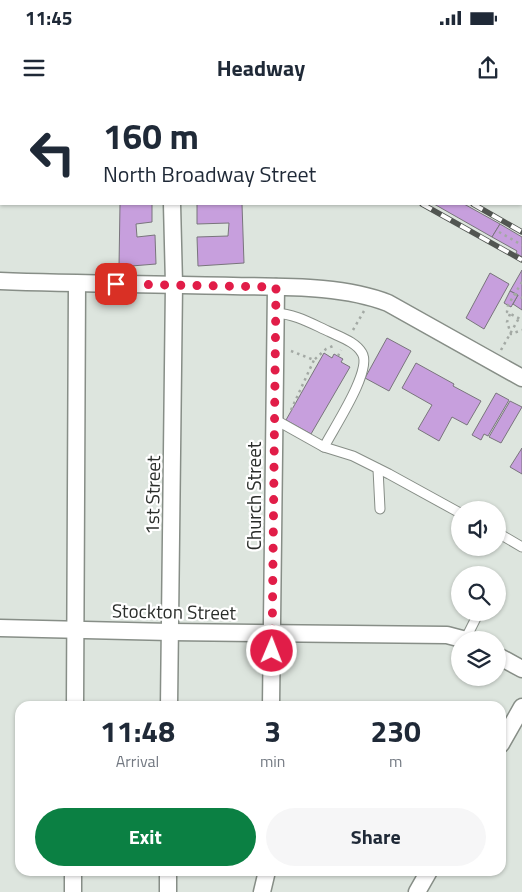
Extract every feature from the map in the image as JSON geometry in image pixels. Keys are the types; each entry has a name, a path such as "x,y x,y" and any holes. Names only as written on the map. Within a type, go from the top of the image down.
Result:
{"street":[{"name":"1st Street","path":"170,701 174,284 172,205"},
{"path":"0,281 276,287 348,292 372,297 388,303 522,378"},
{"path":"76,701 77,284"},
{"name":"Church Street","path":"271,701 278,422 275,346 276,287"},
{"name":"Stockton Street","path":"0,628 451,636"},
{"path":"506,660 522,669"},
{"path":"506,735 522,707"},
{"path":"73,876 73,892"},
{"path":"168,876 168,892"},
{"path":"262,892 266,876"},
{"path":"418,892 426,876"}],"lane":[{"path":"276,313 300,318 356,346 363,354 365,364 356,389 324,447"},
{"path":"278,422 324,447 353,456 451,508"},
{"path":"378,470 380,509"},
{"path":"506,538 522,547"}],"path":[{"path":"499,232 522,245"},
{"path":"494,362 521,319 507,312 508,305 522,282"},
{"path":"515,294 522,298"},
{"path":"510,314 507,322 511,334"},
{"path":"357,322 361,316"},
{"path":"511,334 522,330"},
{"path":"278,422 296,400 314,360 326,349 335,347 338,342"},
{"path":"275,346 314,360"}],"building":[{"path":"120,205 152,205 152,222 136,224 137,237 155,235 156,264 119,267"},
{"path":"197,205 242,205 244,263 198,266 197,237 228,236 229,223 197,224"},
{"path":"436,205 466,205 500,224 492,237"},
{"path":"500,224 522,237 522,257 516,253 517,251 492,237"},
{"path":"522,270 522,310 513,304 518,295 510,291"},
{"path":"490,273 509,284 484,329 466,318"},
{"path":"510,291 518,295 511,307 504,303"},
{"path":"387,338 411,351 389,391 365,378"},
{"path":"324,353 332,358 334,354 343,359 341,362 350,367 311,434 286,420"},
{"path":"416,363 481,401 467,425 452,417 439,441 418,429 432,405 402,388"},
{"path":"496,393 509,400 488,436 484,434 481,440 472,435"},
{"path":"510,401 522,407 501,443 489,437"},
{"path":"522,448 522,474 510,467"}],"railway":[{"path":"424,205 522,260"},
{"path":"475,205 522,232"}],"route":[{"path":"116,284 276,287 272,651"}]}
